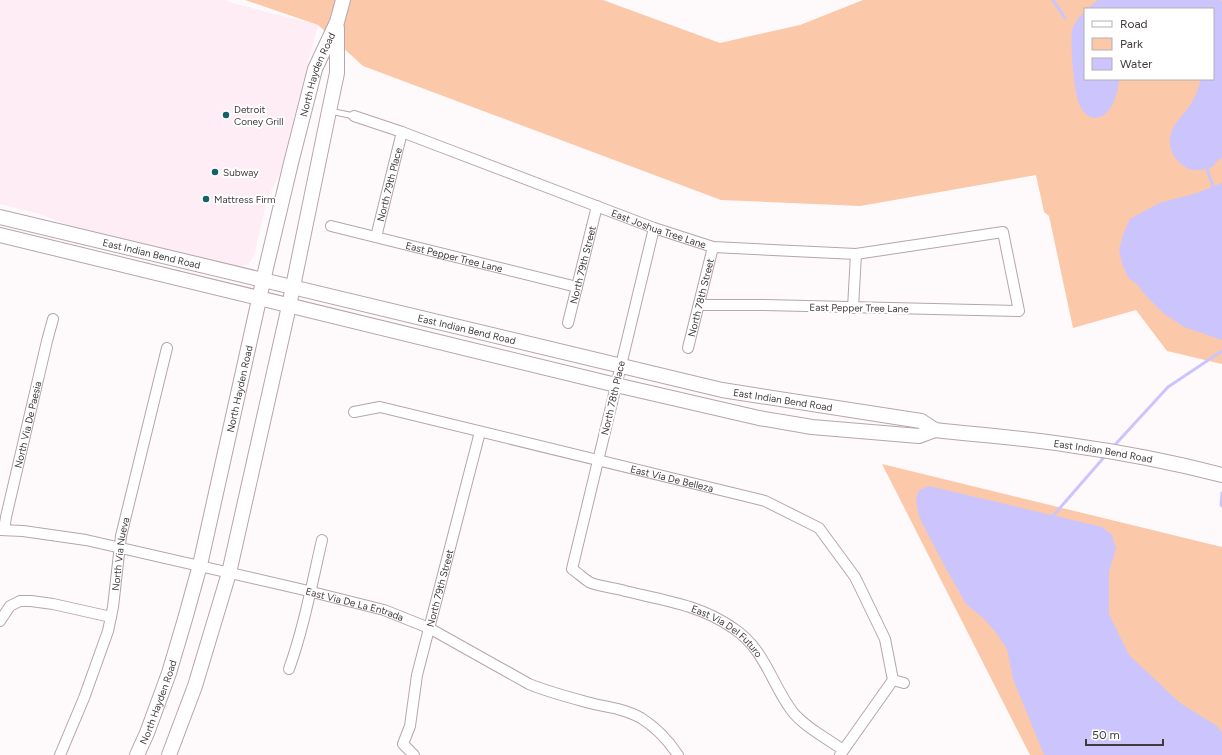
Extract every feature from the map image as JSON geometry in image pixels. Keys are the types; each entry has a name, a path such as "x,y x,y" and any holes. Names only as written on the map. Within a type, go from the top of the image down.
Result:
{"main road":[{"name":"North Hayden Road","path":"170,755 195,686 229,573 289,306 337,73 338,22 343,0"},
{"name":"North Hayden Road","path":"137,755 147,733 169,673 200,565 289,170 315,69 338,22"},
{"name":"East Indian Bend Road","path":"0,217 722,390 921,421 935,430 1089,448 1179,464 1222,475"},
{"name":"East Indian Bend Road","path":"0,235 616,385 759,418 812,427 919,436 935,430"}],"street":[{"name":"East Joshua Tree Lane","path":"354,116 402,132 654,228 713,247 856,254 1003,232 1019,311"},
{"name":"North 79th Place","path":"376,237 402,132"},
{"name":"North 79th Street","path":"568,323 596,206"},
{"name":"East Pepper Tree Lane","path":"331,226 577,287"},
{"name":"North 78th Place","path":"572,569 654,228"},
{"name":"North 78th Street","path":"688,348 713,247"},
{"path":"853,308 856,254"},
{"name":"East Pepper Tree Lane","path":"699,305 1019,311"},
{"name":"North Via De Paesia","path":"2,530 53,319"},
{"name":"North Via Nueva","path":"60,755 94,673 108,631 122,534 167,348"},
{"name":"East Via De Belleza","path":"354,412 380,407 765,501 819,528 855,578 885,639 893,680"},
{"name":"North 79th Street","path":"414,755 403,744 410,726 417,675 480,432"},
{"name":"East Via De La Entrada","path":"2,530 54,534 86,540 200,565 384,610 429,628 537,687 558,695 622,710 640,718 656,728 670,743 678,755"},
{"path":"289,669 295,652 322,540"},
{"name":"East Via Del Futuro","path":"572,569 590,582 691,606 711,614 734,628 753,646 765,662 793,713 841,753"},
{"path":"0,621 10,606 20,601 53,604 111,617"},
{"path":"841,753 893,680 904,683"}],"lane":[{"name":"East Joshua Tree Lane","path":"329,111 354,116"}],"shaded area":[{"path":"0,0 226,0 318,25 279,176 269,195 254,256 248,265 237,267 76,229 40,214 0,204"}],"green space":[{"path":"245,0 603,0 720,43 800,25 863,0 1222,0 1222,364 1167,351 1136,310 1073,328 1049,216 1044,212 1036,175 860,206 721,200 363,66 318,25"},
{"path":"882,464 1222,547 1222,755 1030,755"}],"water":[{"path":"1098,0 1220,0 1222,2 1222,157 1214,164 1214,166 1200,170 1192,170 1184,166 1174,157 1170,144 1170,137 1174,126 1192,102 1201,80 1214,80 1214,8 1088,8"},
{"path":"1084,12 1084,80 1119,80 1118,89 1110,109 1100,117 1096,118 1090,117 1084,112 1076,94 1073,71 1072,39 1073,29 1077,20"},
{"path":"1222,183 1222,340 1184,327 1163,313 1145,295 1137,284 1129,279 1122,264 1119,250 1124,232 1130,219 1159,203 1197,193"},
{"path":"929,486 1102,527 1112,535 1116,548 1109,572 1109,614 1129,655 1180,703 1217,726 1222,733 1222,755 1044,755 1013,679 1007,649 994,630 983,618 966,604 919,517 916,499 919,490"}],"waterway":[{"path":"1053,0 1065,18"},
{"path":"1206,166 1214,189"},
{"path":"1112,448 1168,387 1222,351"},
{"path":"1052,517 1106,455"},
{"path":"1222,493 1222,506"}],"place":[{"name":"Detroit Coney Grill","path":"226,115"},
{"name":"Subway","path":"215,172"},
{"name":"Mattress Firm","path":"206,199"}]}
